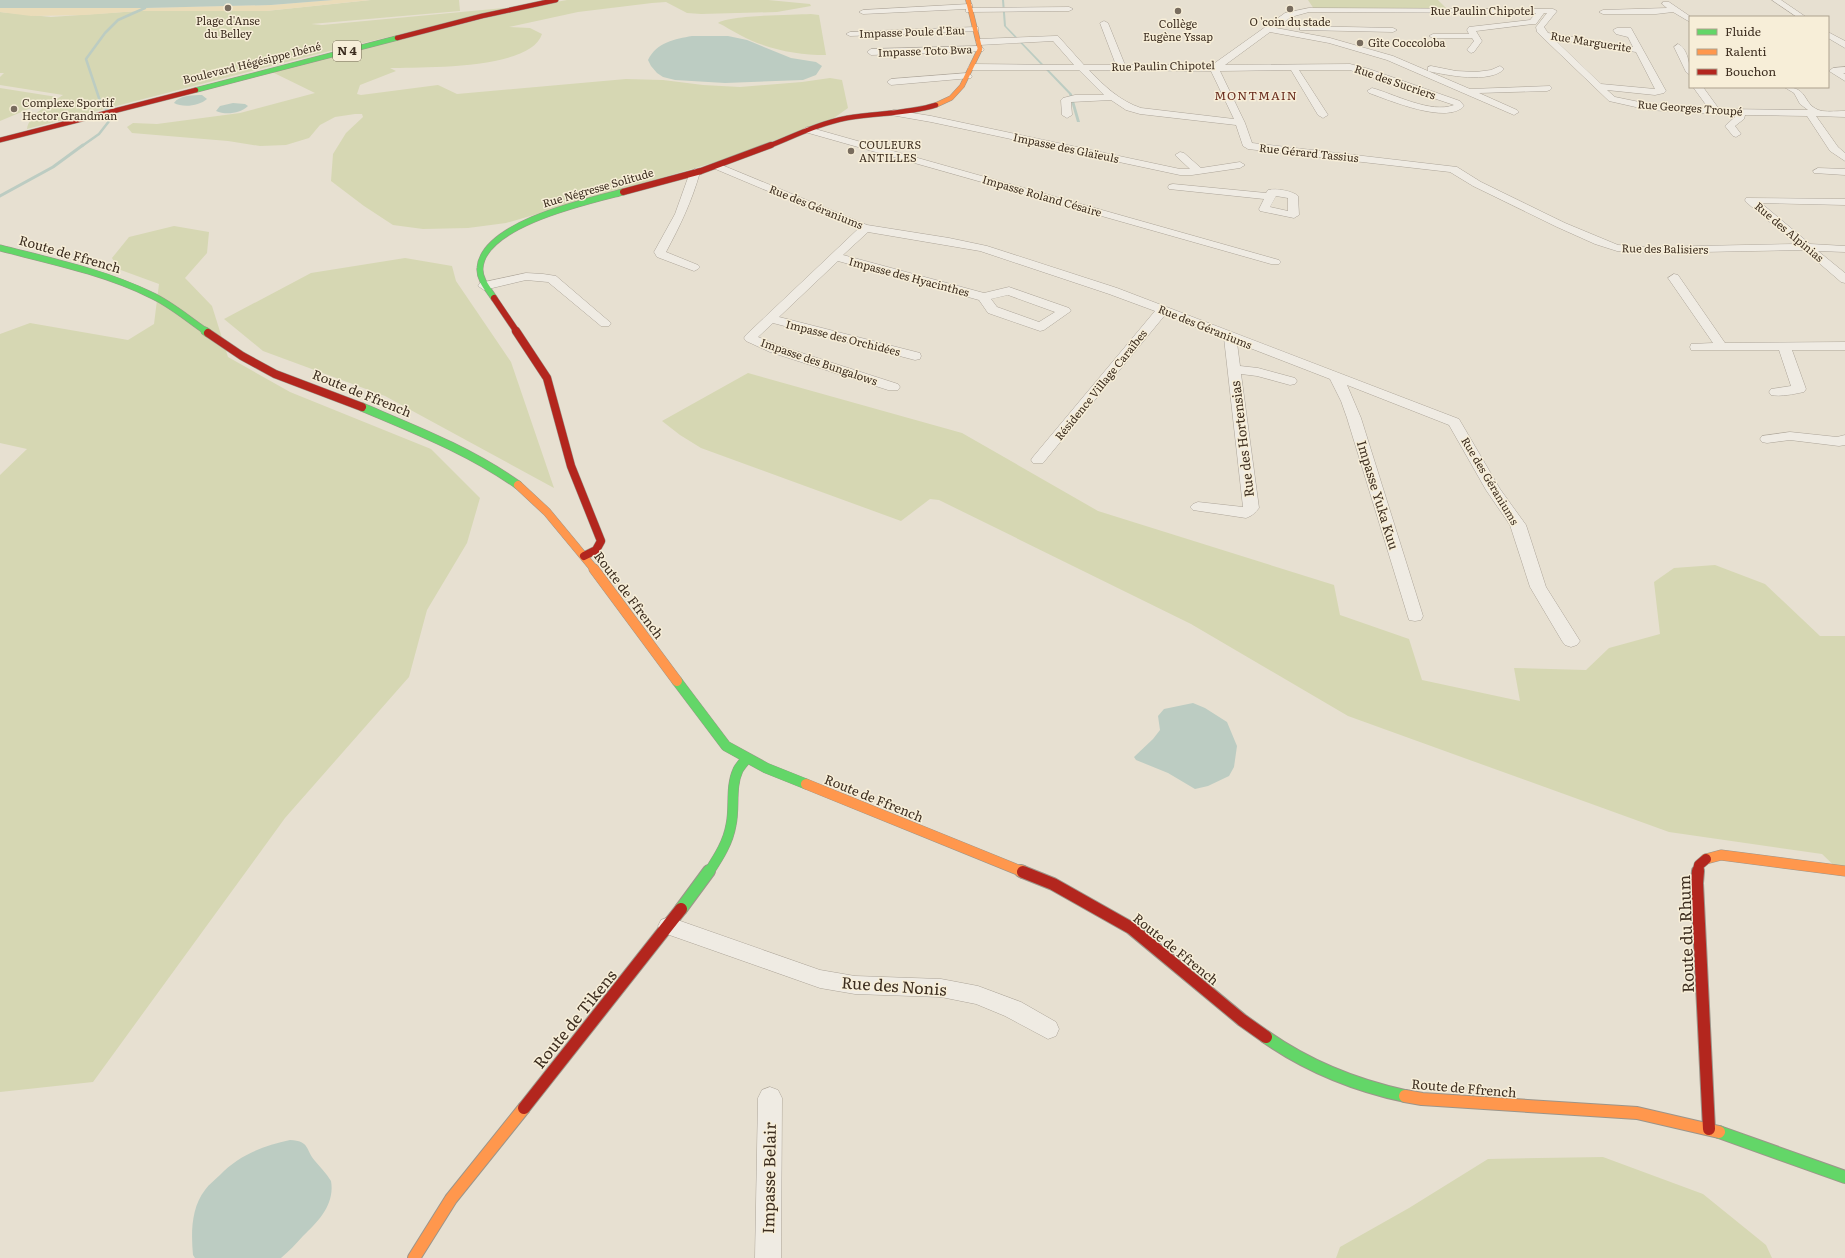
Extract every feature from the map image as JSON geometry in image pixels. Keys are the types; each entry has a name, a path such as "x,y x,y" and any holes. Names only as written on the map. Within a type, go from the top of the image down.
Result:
{"main road":[{"name":"Boulevard Hégésippe Ibéné","path":"0,140 482,16 556,0"},
{"path":"969,5 977,42"},
{"name":"Rue Négresse Solitude","path":"606,554 571,466 547,378 492,295 484,286 479,273 479,261 488,248 508,233 537,218 716,166 808,130 851,117 894,113 943,102 962,92 970,71 977,42"},
{"name":"Route de Ffrench","path":"0,248 83,270 127,285 153,296 242,356 275,374 328,393 453,445 496,468 521,487 547,511 574,543 626,610 694,705 726,746 766,768 1053,884 1131,928 1242,1020 1282,1049 1333,1076 1373,1090 1422,1099 1638,1114 1709,1129 1845,1177"},
{"path":"574,543 585,535 594,521"},
{"path":"584,556 596,550 601,541"},
{"path":"616,582 626,610"},
{"name":"Route de Tikens","path":"414,1258 426,1235 467,1178 669,926 719,857 729,836 734,816 734,788 726,746"},
{"name":"Route de Tikens","path":"734,788 737,772 748,758"},
{"name":"Route du Rhum","path":"1709,1129 1697,884 1698,865 1709,857 1721,855 1845,871"}],"street":[{"path":"1302,0 1310,10"},
{"path":"1444,0 1453,11"},
{"path":"1661,0 1689,19"},
{"path":"1776,0 1800,16"},
{"path":"863,12 969,5 1069,9"},
{"name":"Rue Paulin Chipotel","path":"891,82 970,71 1080,67 1214,68 1220,66 1288,15 1310,10 1542,11 1552,7 1540,27 1544,35"},
{"path":"1603,12 1656,12 1674,10"},
{"path":"1471,50 1478,41 1472,29 1528,23 1536,20 1542,11"},
{"path":"1104,23 1121,67"},
{"path":"1278,23 1299,28 1393,30"},
{"path":"856,28 974,25"},
{"name":"Impasse Poule d'Eau","path":"850,34 974,25"},
{"path":"1270,29 1330,41 1390,58 1514,112"},
{"path":"1830,31 1845,45"},
{"name":"Rue Marguerite","path":"1544,35 1638,50"},
{"name":"Rue Georges Troupé","path":"1544,35 1612,99 1628,104 1716,112 1845,114"},
{"path":"1598,86 1655,92 1661,91 1630,35"},
{"path":"1433,36 1475,36"},
{"name":"Impasse Toto Bwa","path":"871,52 977,42 1054,38 1080,67"},
{"path":"867,43 891,42"},
{"path":"1678,47 1689,70"},
{"path":"1406,64 1454,73 1489,73 1500,69"},
{"name":"Rue des Sucriers","path":"1214,68 1343,66 1358,68 1457,103 1459,106 1451,109 1423,108 1372,91"},
{"path":"1080,67 1126,107 1134,110 1240,123"},
{"path":"1293,67 1323,115"},
{"name":"Rue Gérard Tassius","path":"1214,68 1240,123 1248,146 1432,166"},
{"path":"1845,70 1833,71 1845,78"},
{"path":"1467,92 1547,88"},
{"path":"1699,88 1716,112"},
{"path":"1791,88 1798,92 1800,98 1814,113 1834,149 1845,158"},
{"path":"1067,115 1066,100 1075,98 1114,97"},
{"path":"1736,112 1741,117 1730,126 1736,134"},
{"name":"Impasse des Glaïeuls","path":"894,113 931,119 1180,172 1199,171 1240,165"},
{"name":"Impasse Roland Césaire","path":"808,130 1275,262"},
{"path":"1233,193 1240,165 1248,149"},
{"path":"1180,155 1199,171"},
{"name":"Rue des Géraniums","path":"716,166 830,215 865,228 949,241 983,248 1113,291 1230,338 1454,422 1493,490 1518,525 1538,588 1571,641"},
{"name":"Rue des Balisiers","path":"1432,166 1452,169 1477,184 1555,222 1599,242 1617,248 1657,250 1806,247 1845,249"},
{"path":"1818,171 1845,172"},
{"path":"694,266 660,254 660,252 680,218 688,198 695,172"},
{"path":"1174,187 1269,196"},
{"name":"Rue des Alpinias","path":"1845,202 1750,200 1845,279"},
{"path":"771,319 834,256 865,228"},
{"name":"Impasse des Hyacinthes","path":"834,256 984,297 1009,291 1065,311 1040,327 992,310 984,297"},
{"path":"484,286 525,276 542,276 552,279 605,323"},
{"path":"1674,278 1721,346"},
{"name":"Résidence Village Caraïbes","path":"1038,460 1071,423 1109,372 1163,310"},
{"name":"Impasse des Orchidées","path":"771,319 915,356"},
{"name":"Impasse des Bungalows","path":"771,319 750,338 775,349 893,387"},
{"name":"Rue des Hortensias","path":"1198,507 1246,513 1251,508 1230,338"},
{"path":"1696,346 1845,346"},
{"path":"1776,392 1799,388 1784,346"},
{"path":"1234,369 1258,372 1290,381"},
{"name":"Impasse Yuka Kuu","path":"1334,376 1348,401 1354,418 1415,616"},
{"path":"1767,439 1790,436 1839,442 1845,439"},
{"name":"Rue des Nonis","path":"669,926 820,979 855,986 941,988 978,995 1013,1009 1048,1029"},
{"name":"Impasse Belair","path":"768,1258 770,1098"}],"green space":[{"path":"371,0 459,0 460,11 311,24 322,25 506,9 326,52 27,129 32,118 36,114 63,95 0,85 0,77 4,73 0,73 0,12 51,17 138,11 266,11"},
{"path":"567,0 768,0 810,4 811,6 777,12 701,14 687,13 666,2 578,12 509,27 530,28 542,34 534,46 518,54 498,60 474,64 390,68 396,71 360,85 357,94 361,95 438,85 457,94 626,79 663,80 703,85 740,87 830,78 842,80 848,108 834,118 723,160 506,223 468,228 423,229 393,225 364,206 331,181 333,154 346,133 363,117 362,114 335,117 320,125 309,138 286,145 260,146 228,141 132,133 127,127 133,123 157,124 240,113 315,93 272,72 534,6"},
{"path":"1308,0 1438,0 1447,9 1314,9"},
{"path":"811,14 819,15 826,55 792,52 760,44 718,23 735,18"},
{"name":"Complexe Sportif Hector Grandman","path":"0,88 57,97 0,121"},
{"path":"174,226 209,232 207,253 185,278 212,306 228,357 290,392 431,449 480,498 467,543 427,610 409,677 285,818 93,1082 0,1092 0,475 27,449 0,443 0,334 30,323 128,340 154,324 159,284 118,269 112,258 129,237"},
{"path":"405,258 452,266 456,281 511,362 554,488 385,396 263,351 224,319 311,273"},
{"path":"748,373 962,433 1098,511 1334,585 1340,615 1409,639 1422,680 1520,701 1514,668 1586,670 1609,648 1660,634 1654,582 1674,568 1715,565 1765,584 1820,636 1845,636 1845,876 1822,854 1669,832 1348,716 1191,624 939,500 930,499 901,521 701,448 680,435 662,421"},
{"path":"1603,1157 1703,1194 1766,1245 1772,1258 1336,1258 1340,1247 1409,1208 1488,1159"}],"sand":[{"name":"Plage d'Anse du Belley","path":"333,0 370,0 266,11 138,11 85,15 31,16 0,12 0,8 145,8 271,5"}],"shaded area":[{"path":"0,0 333,0 271,5 145,8 0,8"},
{"path":"1002,0 1004,0 1006,26 1072,94 1080,122 1077,122 1069,94 1004,26"},
{"path":"692,36 728,36 747,40 791,58 816,62 822,66 816,75 803,80 725,83 675,80 663,77 657,73 648,60 656,49 667,42"},
{"path":"191,95 202,95 207,99 195,105 186,106 174,103 179,98"},
{"path":"233,103 245,104 248,106 241,111 232,113 216,111 220,106"},
{"path":"1193,703 1205,708 1227,722 1237,746 1234,767 1229,776 1208,786 1195,789 1168,773 1136,760 1134,757 1153,739 1160,730 1158,716 1164,709"},
{"path":"290,1140 301,1142 306,1146 312,1157 331,1181 331,1197 320,1218 281,1258 195,1258 192,1247 193,1221 200,1197 210,1184 227,1168 252,1152 270,1145"}],"waterway":[{"path":"82,146 99,134 113,116 101,104 86,59 105,33 118,20 145,8"},
{"path":"0,196 53,167 83,145"}],"traffic: fast":[{"path":"196,90 397,38"},
{"path":"494,298 482,279 480,266 486,251 499,238 518,227 564,208 623,192"},
{"path":"0,248 96,273 134,287 159,299 208,333"},
{"path":"362,407 443,441 500,472 518,485"},
{"path":"677,681 726,746 766,768 806,784"},
{"path":"681,909 708,873 725,844 731,826 735,781 739,769 747,758"},
{"path":"1266,1037 1298,1058 1315,1067 1368,1087 1405,1096"},
{"path":"1719,1132 1845,1177"}],"traffic: slow":[{"path":"936,105 951,98 962,86 980,49 968,0"},
{"path":"518,485 538,502 573,542 612,592 677,681"},
{"path":"806,784 1023,872"},
{"path":"1706,859 1721,855 1845,871"},
{"path":"1405,1096 1422,1099 1637,1113 1719,1132"},
{"path":"414,1258 425,1238 451,1199 524,1108"}],"traffic: jam":[{"path":"397,38 482,16 556,0"},
{"path":"0,140 196,90"},
{"path":"623,192 716,166 834,121 859,116 924,109 936,105"},
{"path":"494,298 547,378 571,466 601,541 596,550 584,556"},
{"path":"208,333 242,356 275,374 362,407"},
{"path":"1706,859 1699,865 1697,883 1709,1129"},
{"path":"1023,872 1053,884 1131,928 1242,1020 1266,1037"},
{"path":"524,1108 681,909"}],"place":[{"name":"Plage d'Anse du Belley","path":"228,8"},
{"name":"O 'coin du stade","path":"1290,9"},
{"name":"Collège Eugène Yssap","path":"1178,11"},
{"name":"Gîte Coccoloba","path":"1360,43"},
{"name":"Complexe Sportif Hector Grandman","path":"14,109"},
{"name":"COULEURS ANTILLES","path":"851,151"}],"district":[{"name":"MONTMAIN","path":"1256,96"}]}
